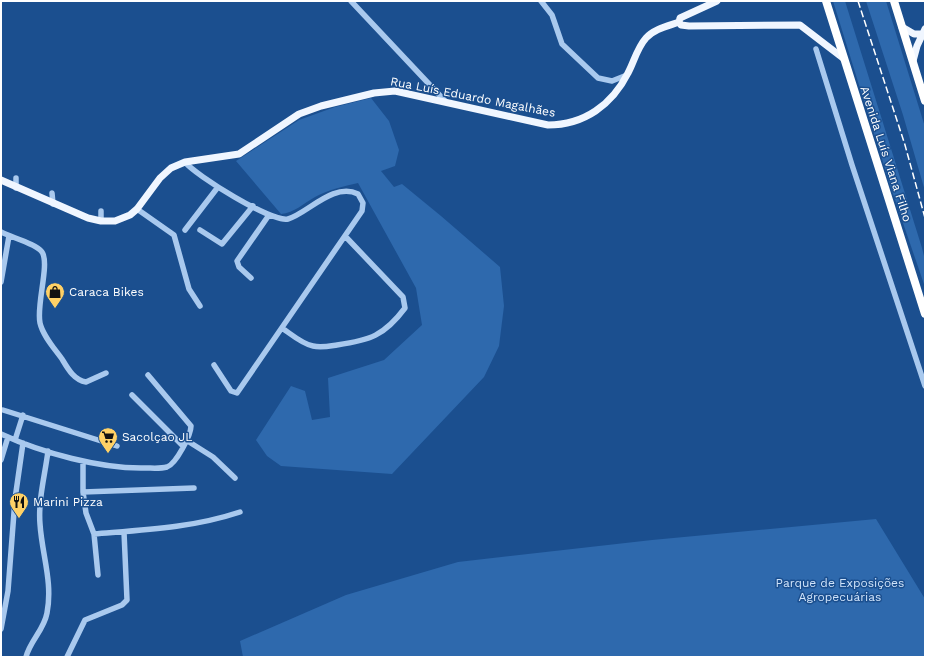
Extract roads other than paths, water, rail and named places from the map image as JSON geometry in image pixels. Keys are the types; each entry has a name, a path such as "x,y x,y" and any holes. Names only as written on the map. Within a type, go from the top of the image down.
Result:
{"highway":[{"name":"Avenida Luís Viana Filho","path":"826,1 925,314"},
{"path":"894,1 925,101"}],"main road":[{"name":"Rua Luís Eduardo Magalhães","path":"1,180 53,204 101,221 123,220 137,209 160,178 171,168 185,162 238,154 299,114 333,102 354,97 387,91 445,101 548,125 569,123 585,117 608,103 618,91 640,45 652,33 679,22 680,18 717,1"},
{"path":"679,22 681,25 689,26 800,25 843,58"},
{"path":"902,27 914,34 924,32"},
{"path":"913,61 924,32"}],"street":[{"path":"351,1 445,101"},
{"path":"541,1 552,15 562,44 598,78 612,81 627,74"},
{"path":"820,39 817,51 852,165 925,386"},
{"path":"919,83 925,93"},
{"path":"185,162 189,167 218,187 269,215 278,218 288,218 321,199 341,193 352,192 358,194 364,207 237,393 231,391 214,365"},
{"path":"16,178 16,188"},
{"path":"185,230 218,187"},
{"path":"52,193 53,204"},
{"path":"200,230 222,244 253,206"},
{"path":"137,209 174,235 188,289 200,306"},
{"path":"101,211 101,221"},
{"path":"252,278 238,267 237,261 269,215"},
{"path":"1,232 36,247 42,252 44,263 39,307 40,322 47,337 69,370 76,378 86,382 106,373"},
{"path":"1,282 9,236"},
{"path":"282,328 314,347 352,343 374,337 397,318 404,308 403,297 345,236"},
{"path":"1,434 23,443 83,462 130,469 162,468 170,465 177,458 185,443 191,430 190,425 148,375"},
{"path":"132,396 185,443 213,458 235,478"},
{"path":"3,410 23,415 117,446"},
{"path":"15,440 23,415"},
{"path":"1,460 8,437"},
{"path":"1,629 8,591 15,499 23,443"},
{"path":"26,657 44,621 49,602 49,583 39,516 48,451"},
{"path":"83,462 83,492 86,513 94,534 98,576"},
{"path":"83,492 194,488"},
{"path":"94,534 165,529 215,521 240,512"},
{"path":"67,657 85,620 122,604 127,600 124,532"},
{"path":"1,587 8,591"}],"railway":[{"path":"858,1 905,145 925,218"}],"place":[{"name":"Caraca Bikes","path":"55,309"},
{"name":"Sacolçao JL","path":"108,454"},
{"name":"Marini Pizza","path":"19,519"}],"park label":[{"name":"Parque de Exposições Agropecuárias","path":"840,590"}]}
